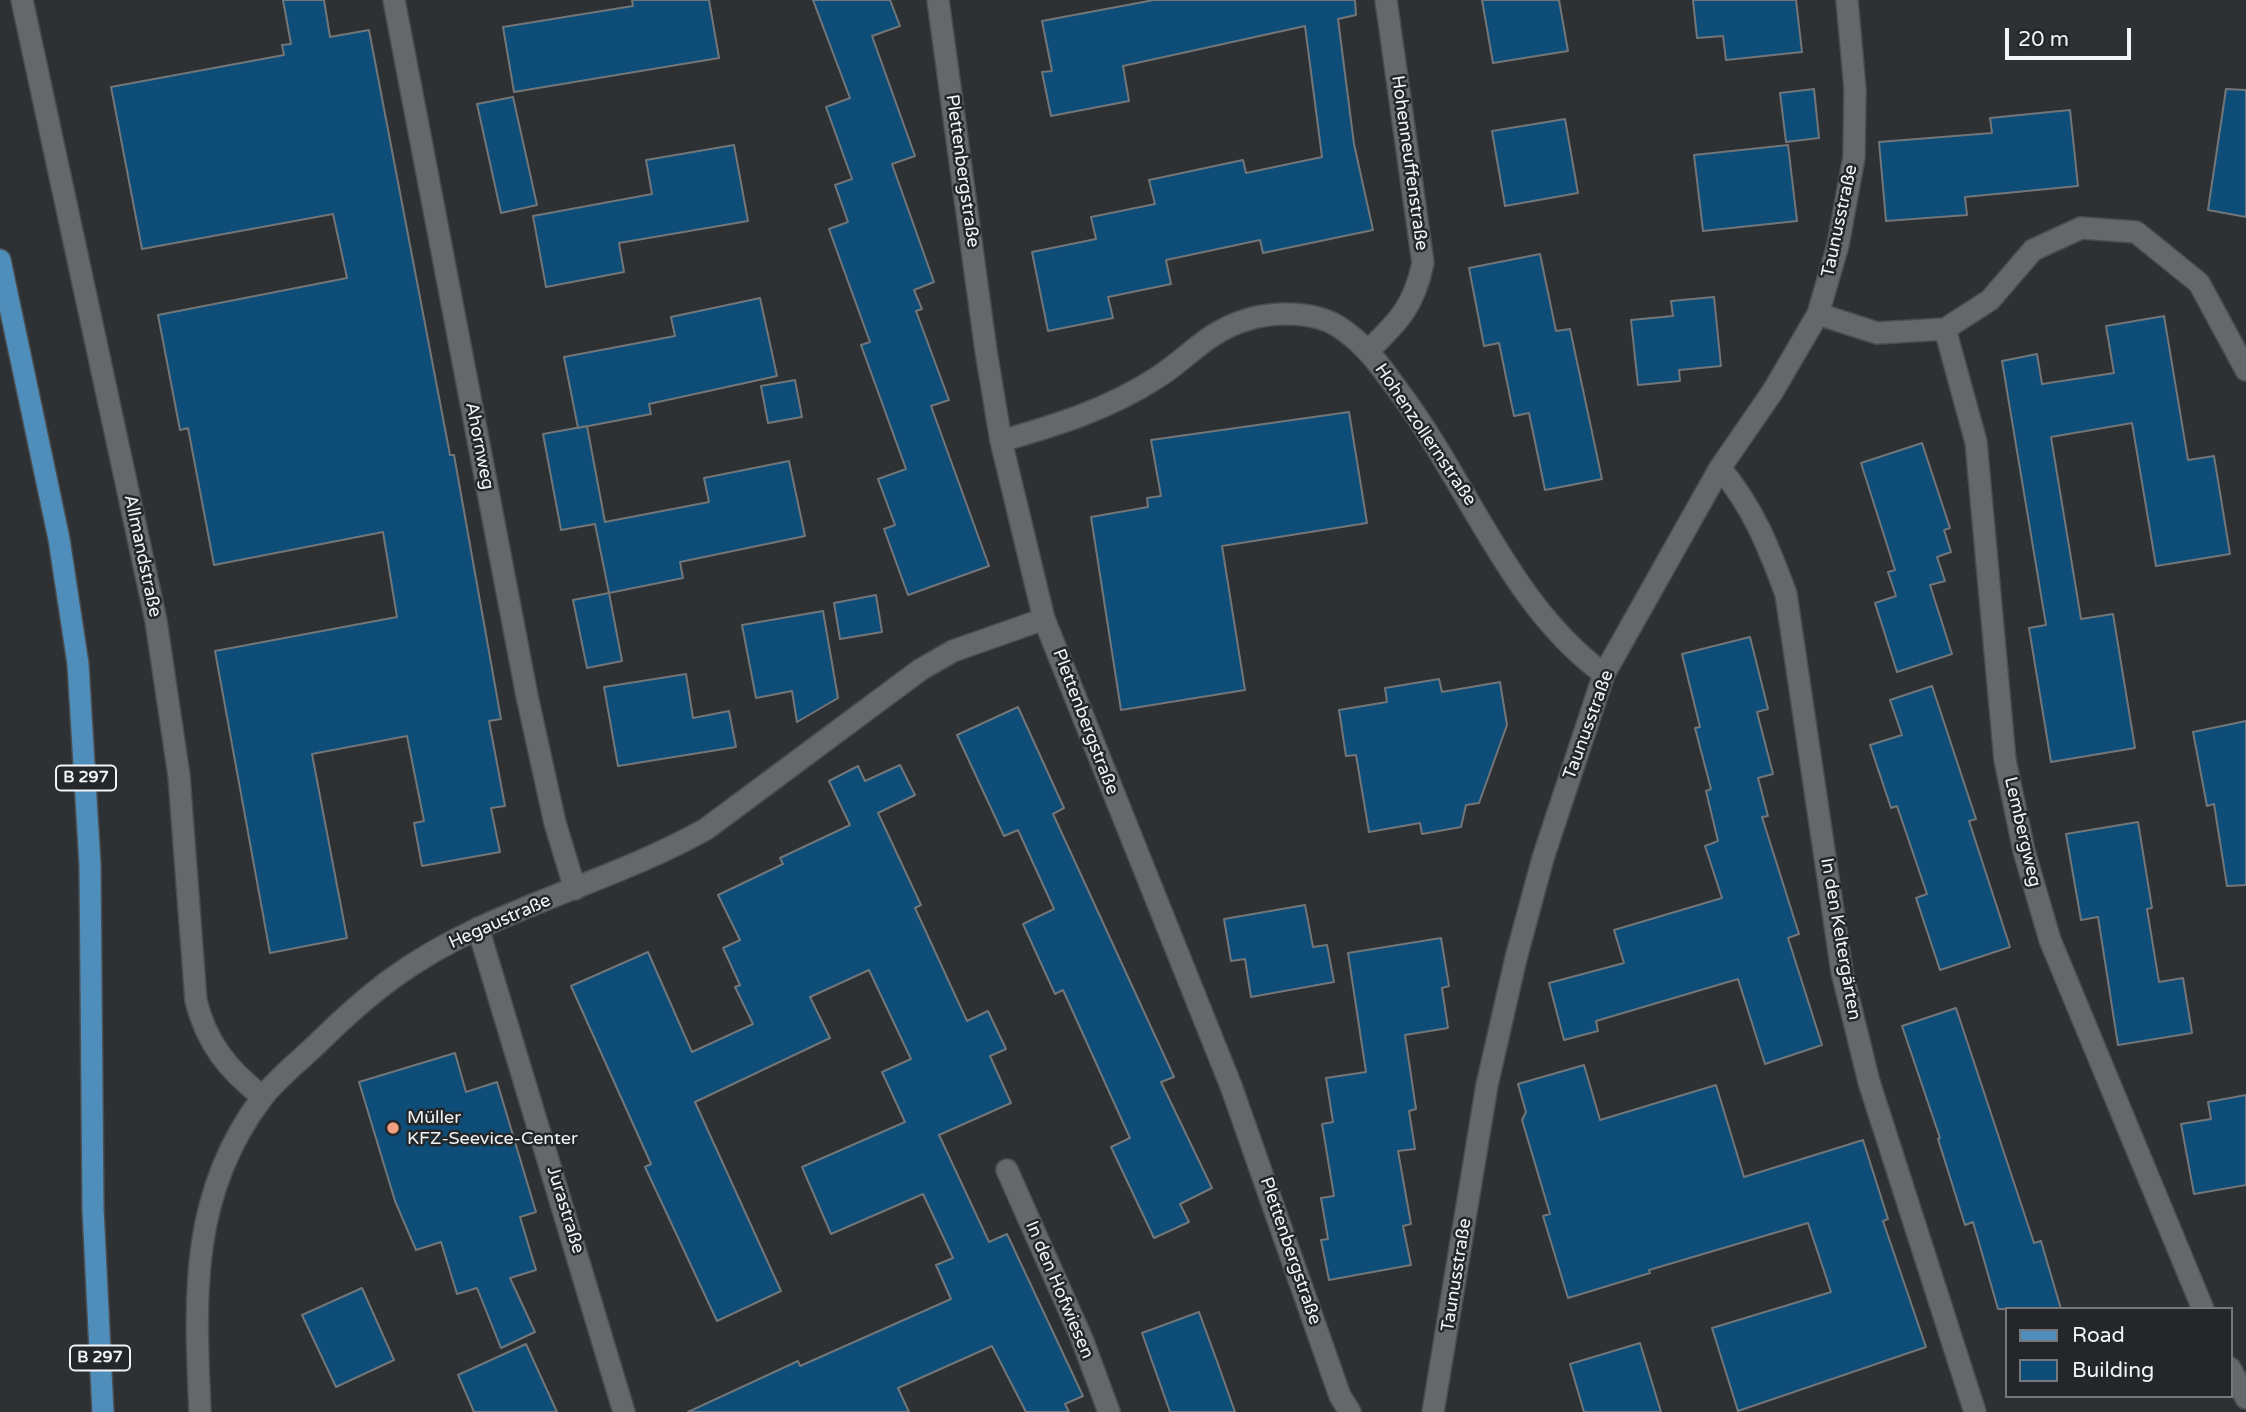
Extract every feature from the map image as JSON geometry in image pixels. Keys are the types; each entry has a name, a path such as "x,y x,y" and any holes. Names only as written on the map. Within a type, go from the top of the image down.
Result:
{"main road":[{"name":"B 297","path":"0,260 59,540 78,664 90,866 93,1209 103,1412"}],"street":[{"name":"Allmandstraße","path":"22,0 156,621 178,776 196,1001 203,1028 218,1055 238,1077 263,1097"},
{"name":"Ahornweg","path":"394,0 527,696 555,823 575,889"},
{"name":"Plettenbergstraße","path":"938,0 984,337 1001,441 1044,619 1226,1073 1340,1396 1350,1412"},
{"name":"Hohenneuffenstraße","path":"1369,350 1403,316 1417,291 1423,263 1385,0"},
{"name":"Taunusstraße","path":"1433,1412 1487,1085 1513,970 1543,858 1604,674 1720,468 1773,391 1818,314 1838,245 1854,157 1855,89 1847,0"},
{"path":"1818,314 1877,333 1945,329 1990,300 2033,250 2081,228 2136,232 2199,282 2245,362"},
{"name":"Hohenzollernstraße","path":"1001,441 1066,423 1118,401 1160,376 1187,352 1219,332 1247,320 1300,315 1337,325 1369,350 1420,420 1535,608 1581,657 1604,674"},
{"name":"Lembergweg","path":"1945,329 1976,442 2005,760 2024,851 2050,940 2202,1307"},
{"name":"In den Keltergärten","path":"1720,468 1744,496 1765,536 1786,594 1842,972 1869,1082 1975,1412"},
{"name":"Hegaustraße","path":"200,1412 196,1308 202,1237 223,1160 263,1097 370,992 410,963 478,928 667,851 706,829 931,664 953,652 1044,619"},
{"name":"Jurastraße","path":"478,928 624,1412"},
{"name":"In den Hofwiesen","path":"1007,1170 1082,1339 1109,1412"},
{"path":"2232,1372 2246,1398"}],"building":[{"path":"283,0 324,0 330,37 369,30 450,455 454,455 501,719 489,721 505,806 491,808 500,852 422,866 414,823 424,821 407,736 312,754 347,938 270,953 215,651 397,617 383,532 214,565 188,428 180,430 158,315 347,278 333,214 142,249 111,87 284,55 282,45 291,44"},
{"path":"632,0 709,0 719,58 514,92 503,27 633,6"},
{"path":"813,0 890,0 900,26 872,36 915,156 892,164 934,282 914,290 922,309 916,311 949,400 931,406 989,566 908,595 884,529 895,525 878,479 906,469 861,345 870,342 829,229 848,222 835,185 852,179 826,107 850,98"},
{"path":"1154,0 1355,0 1356,15 1338,19 1354,144 1373,230 1263,253 1260,240 1166,260 1171,284 1108,297 1113,318 1048,331 1032,252 1096,239 1091,217 1155,204 1149,180 1243,160 1246,173 1322,157 1305,26 1123,66 1129,101 1051,116 1042,72 1052,71 1042,21"},
{"path":"1482,0 1559,0 1568,51 1493,63"},
{"path":"1693,0 1796,0 1802,52 1726,60 1723,36 1697,38"},
{"path":"1814,89 1819,138 1786,142 1780,93"},
{"path":"2226,89 2246,90 2246,217 2208,210"},
{"path":"513,97 537,205 501,213 477,104"},
{"path":"2070,110 2078,186 1965,197 1967,215 1886,221 1879,142 1992,133 1990,118"},
{"path":"1565,119 1578,193 1505,206 1492,131"},
{"path":"734,145 748,221 619,243 624,272 546,287 533,216 652,194 646,160"},
{"path":"1788,145 1797,221 1703,231 1694,155"},
{"path":"1540,254 1556,331 1570,329 1602,479 1545,490 1529,413 1514,416 1499,343 1484,346 1469,268"},
{"path":"1714,297 1721,366 1679,370 1680,381 1638,385 1631,320 1673,316 1671,301"},
{"path":"760,298 777,376 649,404 651,414 578,428 564,357 675,336 671,317"},
{"path":"2164,316 2188,460 2214,456 2230,554 2156,566 2132,423 2051,437 2081,619 2113,614 2135,748 2051,762 2029,628 2046,625 2002,361 2037,354 2042,384 2114,373 2106,326"},
{"path":"795,380 802,417 768,423 761,386"},
{"path":"1349,412 1367,523 1222,546 1245,690 1121,710 1091,517 1148,507 1147,498 1161,496 1151,440"},
{"path":"587,426 605,522 709,502 704,478 789,461 805,536 680,562 683,578 609,593 595,524 561,530 543,434"},
{"path":"1922,443 1950,528 1944,530 1951,552 1937,557 1945,581 1930,585 1952,654 1897,672 1875,603 1896,596 1888,572 1895,570 1861,463"},
{"path":"609,593 622,661 587,668 573,600"},
{"path":"876,595 882,632 840,639 834,603"},
{"path":"823,611 838,698 797,722 792,691 756,698 742,625"},
{"path":"1750,637 1768,709 1757,712 1773,774 1758,778 1768,816 1762,817 1799,934 1788,938 1822,1045 1765,1064 1738,979 1596,1021 1598,1031 1564,1040 1549,983 1624,963 1614,930 1722,898 1705,846 1718,841 1706,791 1711,789 1695,728 1700,727 1682,654"},
{"path":"686,674 693,718 729,711 736,747 618,766 604,687"},
{"path":"1439,679 1442,692 1500,682 1507,725 1479,803 1466,805 1461,827 1422,834 1420,823 1369,832 1356,755 1346,756 1339,710 1387,702 1385,688"},
{"path":"1932,686 1976,819 1969,821 2010,947 1940,970 1916,898 1927,894 1897,806 1891,808 1870,745 1902,735 1890,700"},
{"path":"1018,707 1064,808 1053,814 1174,1077 1161,1082 1212,1188 1180,1204 1189,1222 1154,1238 1111,1147 1130,1138 1063,990 1055,994 1023,924 1054,909 1018,830 1004,836 957,735"},
{"path":"2246,721 2246,885 2227,886 2214,804 2207,806 2193,732"},
{"path":"900,765 915,795 878,813 921,905 915,908 967,1021 988,1011 1006,1049 990,1056 1011,1103 939,1135 989,1242 1007,1234 1083,1396 1065,1404 1069,1412 1026,1412 992,1346 898,1388 909,1412 688,1412 798,1361 800,1366 951,1299 936,1265 953,1258 923,1194 831,1234 802,1167 905,1122 882,1072 911,1059 869,970 810,997 830,1038 695,1102 781,1291 717,1321 645,1167 651,1164 571,986 648,952 692,1052 753,1024 735,987 740,985 723,948 740,940 718,895 783,864 780,858 850,825 829,781 858,766 865,781"},
{"path":"2138,822 2152,908 2147,909 2159,982 2183,978 2192,1033 2118,1045 2098,917 2081,920 2066,834"},
{"path":"1305,905 1313,947 1327,945 1334,982 1251,997 1245,959 1231,961 1224,919"},
{"path":"1441,938 1449,986 1442,988 1448,1028 1405,1035 1416,1109 1409,1111 1415,1149 1398,1151 1411,1224 1403,1226 1411,1265 1329,1280 1321,1240 1328,1239 1321,1198 1334,1196 1322,1124 1333,1122 1326,1078 1366,1072 1348,953"},
{"path":"1956,1008 2034,1243 2041,1241 2060,1307 1998,1309 1973,1222 1965,1225 1938,1139 1940,1138 1902,1026"},
{"path":"455,1053 466,1092 497,1082 536,1212 520,1217 536,1270 510,1278 535,1332 501,1348 477,1288 457,1294 441,1242 416,1250 395,1201 359,1082"},
{"path":"1584,1065 1600,1120 1716,1085 1744,1177 1863,1140 1888,1219 1883,1221 1926,1347 1738,1411 1712,1328 1831,1292 1808,1223 1649,1270 1650,1273 1568,1298 1543,1216 1550,1214 1522,1120 1526,1112 1518,1084"},
{"path":"2246,1095 2246,1185 2194,1194 2181,1124 2211,1119 2208,1102"},
{"path":"362,1288 394,1360 336,1387 302,1315"},
{"path":"1199,1312 1235,1412 1170,1412 1142,1333"},
{"path":"1640,1343 1661,1412 1584,1412 1570,1364"},
{"path":"526,1344 557,1412 474,1412 458,1375"}],"place":[{"name":"Müller KFZ-Seevice-Center","path":"393,1128"}]}
